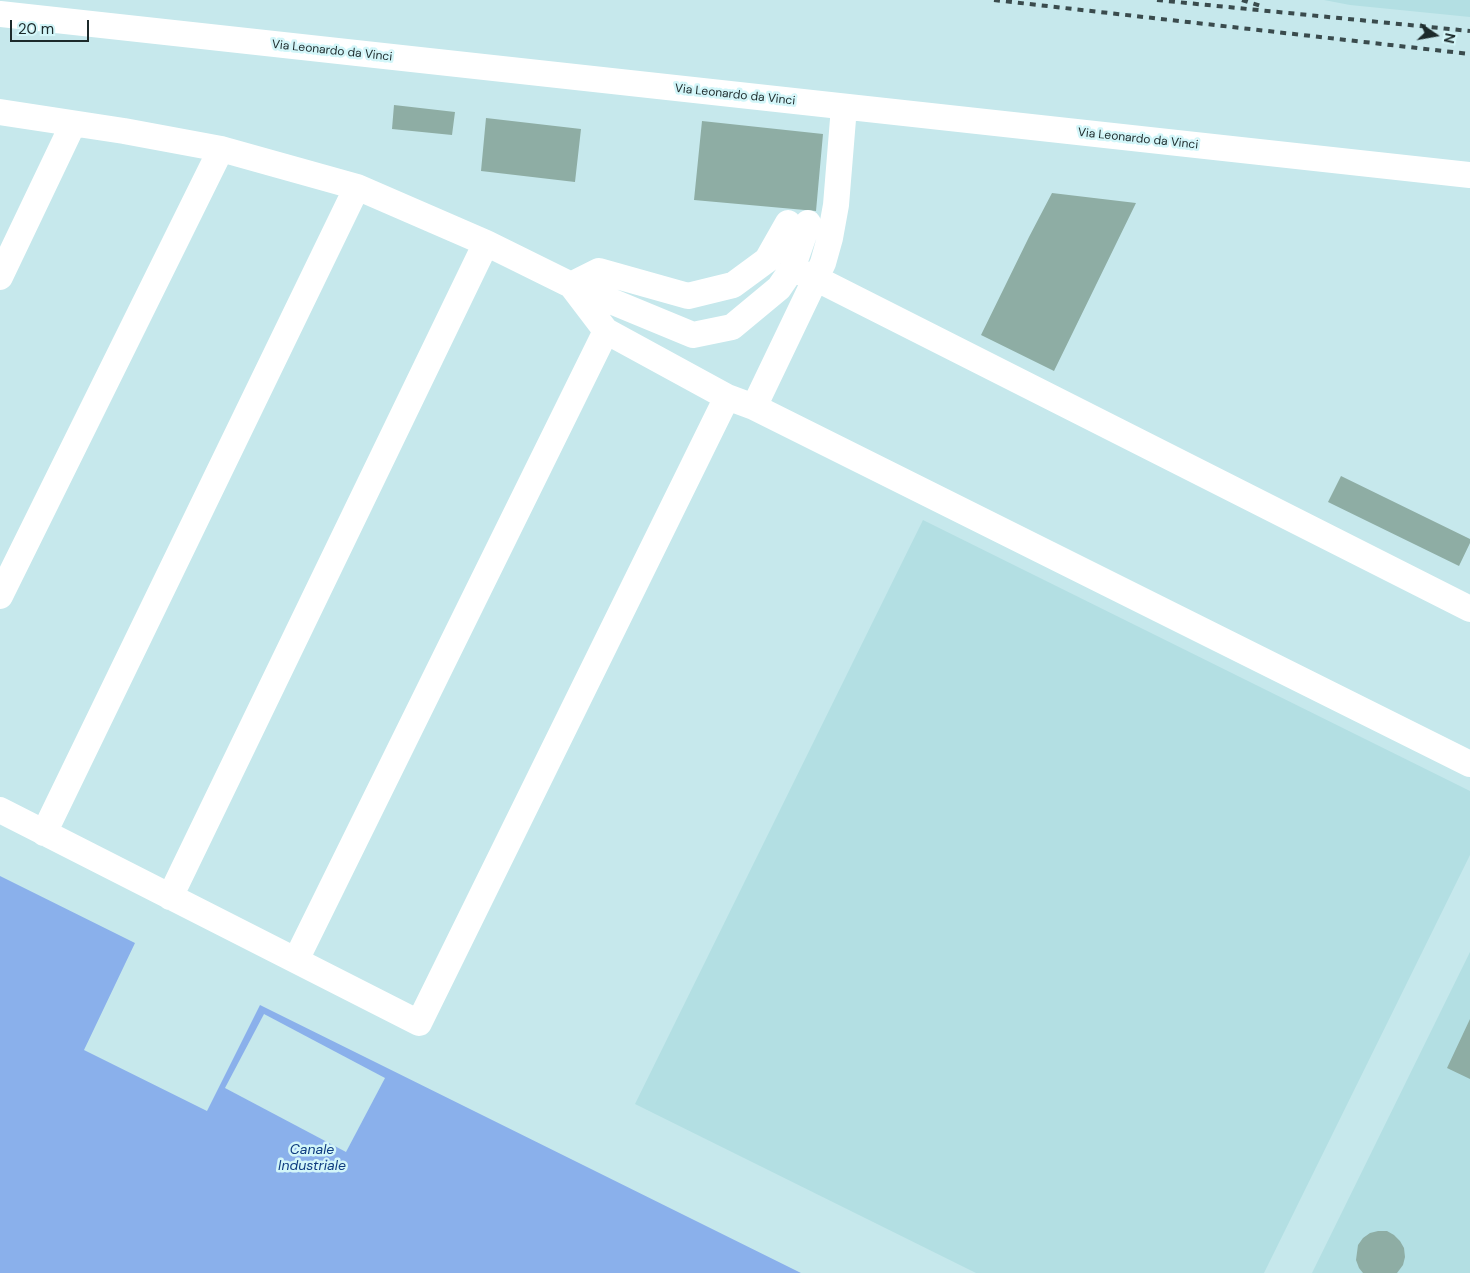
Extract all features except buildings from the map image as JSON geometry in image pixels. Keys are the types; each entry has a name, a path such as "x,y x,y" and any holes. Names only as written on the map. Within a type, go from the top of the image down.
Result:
{"street":[{"name":"Via Leonardo da Vinci","path":"0,14 1470,175"},
{"path":"0,112 221,149 357,187 486,243 571,285 693,335 732,327 779,288 823,263 836,205 844,107"},
{"path":"0,277 73,124"},
{"path":"0,596 221,149"},
{"path":"44,833 357,187"},
{"path":"571,285 599,271 688,296 733,285 767,260 798,223 804,274 754,407"},
{"path":"170,896 486,243"},
{"path":"804,274 1470,609"},
{"path":"571,285 606,331 727,397 754,407 1470,764"},
{"path":"296,960 606,331"},
{"path":"0,810 419,1023 727,397"}],"shaded area":[{"path":"1324,0 1470,0 1470,17 1350,5"},
{"path":"923,520 1470,791 1470,855 1264,1273 976,1273 635,1104"},
{"path":"1470,952 1470,1273 1312,1273"}],"water":[{"name":"Canale Industriale","path":"0,876 135,943 84,1050 207,1111 260,1005 801,1273 0,1273"}],"pier":[{"path":"264,1014 385,1078 346,1152 225,1088"}],"railway":[{"path":"994,0 1470,54"},
{"path":"1157,0 1470,31"},
{"path":"1242,0 1261,6"}]}
